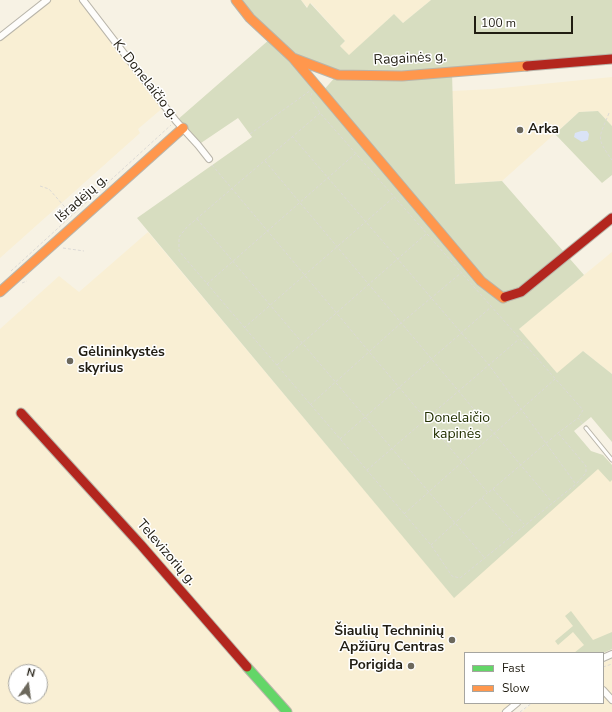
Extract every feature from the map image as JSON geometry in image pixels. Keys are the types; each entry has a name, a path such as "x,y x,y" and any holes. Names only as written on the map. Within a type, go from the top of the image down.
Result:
{"street":[{"path":"0,37 47,0"},
{"name":"K. Donelaičio g.","path":"83,0 209,160"},
{"name":"Ragainės g.","path":"236,0 250,18 292,58 338,75 402,76 612,59"},
{"path":"292,58 481,281 504,298 521,292 612,218"},
{"name":"Išradėjų g.","path":"0,292 183,128"},
{"name":"Televizorių g.","path":"21,413 136,539 287,712"},
{"path":"604,691 612,700"},
{"path":"506,712 516,704"}],"lane":[{"path":"586,428 612,460"}],"path":[{"path":"316,87 310,98 320,113 583,410 578,418 493,488 430,545"},
{"path":"250,134 316,87"},
{"path":"320,113 197,219 179,237 179,252 367,470 430,545 452,576 460,578 576,484 586,473 586,466 558,433"},
{"path":"608,113 599,137 600,143 612,160"},
{"path":"11,271 176,120"},
{"path":"292,136 489,365 576,484"},
{"path":"207,284 356,153"},
{"path":"209,160 488,493"},
{"path":"264,160 552,502"},
{"path":"40,186 49,189 72,214"},
{"path":"244,328 394,197"},
{"path":"197,219 484,558"},
{"path":"277,366 427,234"},
{"path":"63,248 84,252"},
{"path":"310,405 370,352 401,322 461,272"},
{"path":"340,439 460,332 492,306"},
{"path":"367,470 520,338"},
{"path":"404,514 555,378"},
{"path":"578,418 586,428"},
{"path":"493,488 524,525"},
{"path":"482,498 514,533"},
{"path":"520,712 531,704"}],"shaded area":[{"path":"47,0 83,0 165,106 138,129 140,133 0,258 0,37"},
{"path":"301,0 431,0 403,23 394,14 349,56 340,46 345,41 311,3 308,8"},
{"path":"612,77 612,126 598,111 579,112 502,181 455,184 452,91 492,89"},
{"path":"148,232 454,597 603,455 612,465 612,649 604,653 464,652 464,704 510,704 501,712 0,712 0,329 59,276 79,292"},
{"path":"612,252 612,374 583,351 558,374 518,329"},
{"path":"612,659 612,712 522,712 531,704 604,704 604,663"}],"green space":[{"name":"Donelaičio kapinės","path":"236,0 301,0 307,8 310,3 345,41 340,46 349,55 394,14 403,23 431,0 612,0 612,59 452,72 455,184 502,181 584,275 519,329 557,373 583,351 612,374 612,442 591,417 574,431 591,451 603,455 612,465 612,480 610,482 598,469 454,598 137,218 252,137 238,118 198,145 176,121 270,39","holes":["294,59 337,75 322,92"]},
{"path":"598,111 612,126 612,175 602,183 555,134 579,112"},
{"path":"571,611 593,640 612,632 612,649 604,653 575,652 584,645 573,632 558,645 555,641 573,626 565,616"}],"water":[{"path":"587,131 589,134 588,140 582,142 574,137 575,133"}],"traffic: fast":[{"path":"247,667 287,712"}],"traffic: slow":[{"path":"236,0 250,18 293,58 338,75 402,76 527,66"},
{"path":"293,58 481,281 503,298 505,297"},
{"path":"0,292 183,128"}],"traffic: jam":[{"path":"527,66 612,59"},
{"path":"505,297 521,292 612,218"},
{"path":"21,413 141,545 247,667"}],"place":[{"name":"Arka","path":"520,130"},
{"name":"Gėlininkystės skyrius","path":"70,361"},
{"name":"Šiaulių Techninių Apžiūrų Centras","path":"452,640"},
{"name":"Porigida","path":"411,666"}]}
